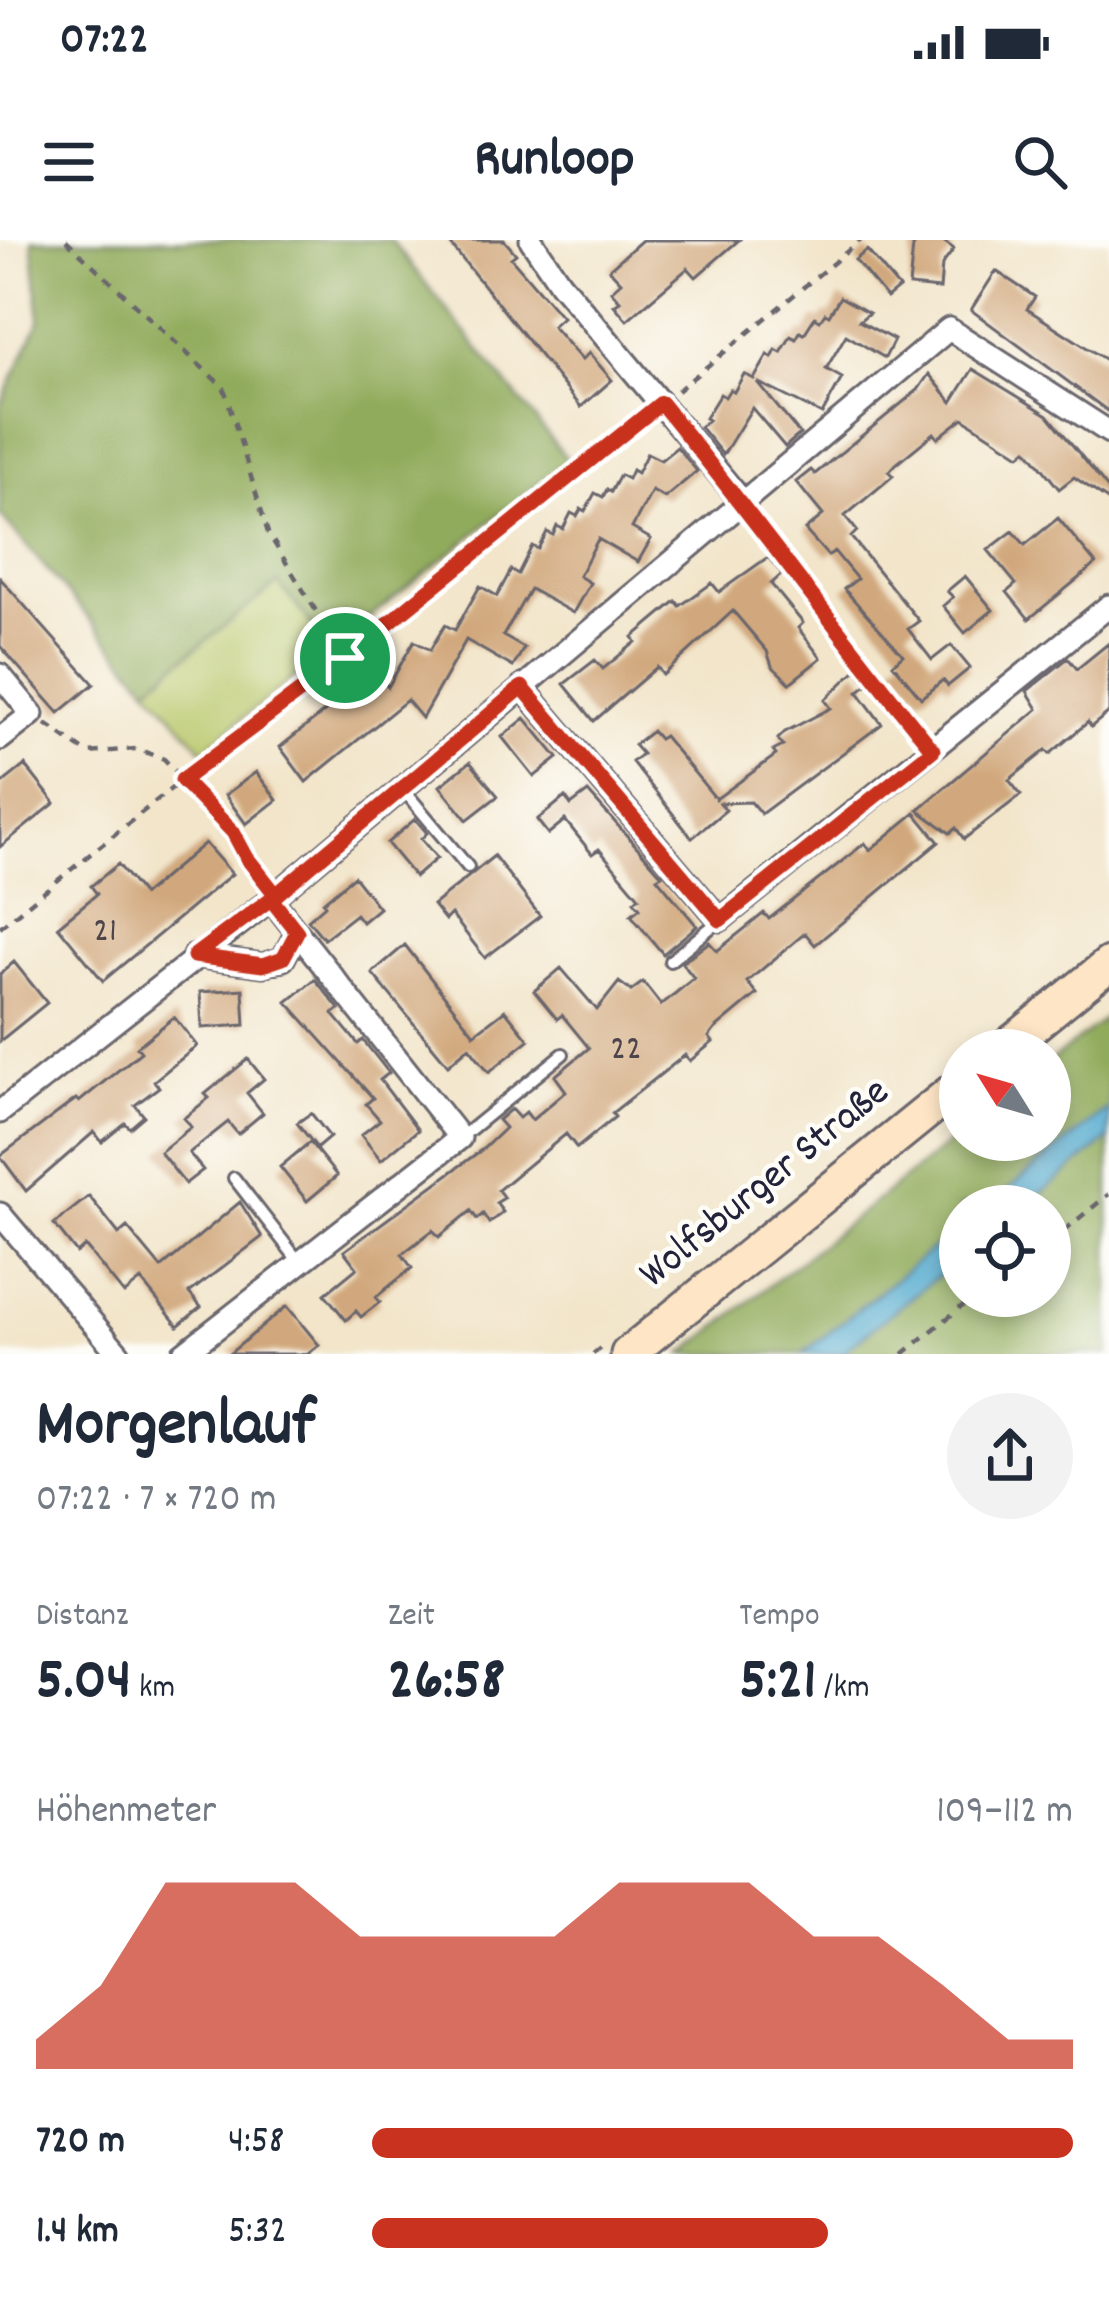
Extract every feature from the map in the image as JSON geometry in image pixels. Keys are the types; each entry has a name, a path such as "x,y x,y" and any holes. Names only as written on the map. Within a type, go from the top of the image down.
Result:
{"street":[{"path":"531,240 560,283 741,500"},
{"path":"0,1112 273,897 949,329 1109,432"},
{"path":"522,687 720,920 1109,606"},
{"path":"0,675 32,714 0,739"},
{"path":"183,1354 460,1138 273,897"},
{"path":"194,956 263,965 283,958 297,932"},
{"path":"1029,1029 1109,964"},
{"name":"Wolfsburger Straße","path":"628,1354 939,1102"},
{"path":"0,1214 118,1354"}],"lane":[{"path":"741,500 933,750"},
{"path":"402,788 468,867"},
{"path":"670,961 720,920"},
{"path":"460,1138 563,1054"},
{"path":"234,1178 300,1263"}],"path":[{"path":"66,240 224,388 268,533 345,658"},
{"path":"0,927 182,780 345,658 861,240"},
{"path":"32,714 87,753 137,749 164,759 233,832 273,897"},
{"path":"1071,1225 1109,1194"},
{"path":"903,1354 949,1317"}],"green space":[{"path":"32,240 391,240 568,460 331,648 278,583 148,687 0,515 0,406 40,320"},
{"path":"278,582 331,648 203,750 148,687"},
{"path":"1109,1015 1109,1354 683,1354 939,1151 939,1161 1071,1161 1071,1045"}],"water":[{"path":"1109,1108 1109,1139 1051,1185 1013,1185 1043,1161 1071,1161 1071,1139"},
{"path":"939,1244 939,1275 840,1354 802,1354"}],"building":[{"path":"447,240 504,240 516,254 511,258 562,317 552,326 582,360 589,353 612,380 581,407"},
{"path":"642,240 739,240 696,277 688,268 627,320 614,305 620,301 611,291 621,282 609,269"},
{"path":"918,240 942,240 954,249 942,265 940,289 909,286"},
{"path":"867,250 899,288 887,298 855,260"},
{"path":"996,271 1035,297 1027,309 1109,362 1109,412 971,310"},
{"path":"840,297 869,313 859,321 894,340 885,358 846,335 826,369 842,378 822,414 757,382 800,434 785,447 752,408 723,455 700,427 720,394 725,397 730,389 734,392 744,374 754,379 768,355 772,358 776,350 781,353 791,336 796,339 800,332 804,334 815,317 820,320 825,313 829,315"},
{"path":"973,369 1048,415 1109,490 1109,501 1074,477 1059,489 1027,449 1020,455 963,418 938,438 934,433 896,464 889,472 893,476 845,516 857,531 851,537 919,621 908,629 932,660 951,645 970,668 948,686 943,680 921,698 893,664 903,655 844,589 857,579 834,551 828,556 805,530 823,515 796,482 811,470 815,474 918,390 929,374 952,402"},
{"path":"677,447 697,471 665,498 652,491 632,528 651,539 638,562 598,539 579,576 590,583 573,613 530,589 503,636 524,648 513,667 466,640 422,718 407,700 306,782 280,747 376,671 388,687 414,641 430,650 445,625 455,630 480,586 497,596 511,570 518,574 532,546 538,549 547,532 553,535 557,526 563,529 571,513 577,516 581,509 585,511 595,493 603,497 607,489 611,492 620,475 628,479 632,470 637,473 647,453 661,460"},
{"path":"1058,518 1096,564 1029,619 1007,592 1016,584 988,550 1013,531 1025,545"},
{"path":"768,557 782,574 771,584 803,623 798,628 821,658 790,683 733,611 663,675 657,667 594,721 564,684 595,660 603,669 676,601 680,606 712,583 719,592"},
{"path":"965,576 993,610 965,633 943,606 953,597 947,591"},
{"path":"0,578 94,684 59,713 0,646"},
{"path":"1109,643 1109,712 1091,727 1088,722 1050,754 1046,750 1009,780 1021,795 964,839 956,828 950,833 918,810 1038,709 1027,691 1068,658 1077,669"},
{"path":"857,669 868,684 858,692 882,724 761,814 751,802 720,803 726,810 692,838 632,762 642,754 634,745 652,731 659,739 664,736 716,799 776,755 773,751 783,746 778,739 785,732 831,708 825,700"},
{"path":"525,718 558,758 534,777 502,737"},
{"path":"470,762 498,796 467,820 440,786"},
{"path":"25,765 55,803 0,847 0,785"},
{"path":"256,772 277,800 246,824 225,795"},
{"path":"588,792 662,875 657,878 697,926 663,954 631,915 640,908 634,901 639,897 599,849 592,854 565,820 548,834 537,820 565,797 571,805"},
{"path":"915,813 939,842 815,945 805,933 747,982 757,994 715,1029 709,1037 713,1042 690,1061 685,1055 612,1113 615,1117 577,1148 566,1134 498,1190 504,1198 496,1203 503,1212 489,1223 483,1214 477,1219 471,1211 439,1237 433,1230 402,1254 412,1268 376,1297 380,1302 361,1317 356,1311 346,1320 325,1294 357,1268 344,1251 484,1148 505,1128 498,1120 511,1109 519,1118 526,1112 532,1120 566,1091 555,1076 589,1048 534,991 561,968 597,1010 619,982 631,991 643,982 661,1005 694,978 682,963 709,942 717,951 764,913 769,919 865,843 870,850"},
{"path":"415,819 427,833 421,839 437,858 415,877 387,843"},
{"path":"205,843 232,874 103,981 58,926 97,894 91,886 118,864 143,895"},
{"path":"494,856 540,916 485,958 451,914 445,920 433,905"},
{"path":"354,876 379,908 362,922 356,914 324,939 308,920"},
{"path":"405,945 474,1034 505,1010 529,1040 489,1072 469,1047 448,1065 372,973"},
{"path":"14,962 47,1003 0,1041 0,974"},
{"path":"315,979 339,1009 333,1014 358,1044 363,1040 389,1073 380,1080 418,1130 381,1160 361,1135 380,1120 366,1104 373,1098 287,1002"},
{"path":"243,989 245,1025 202,1028 200,992"},
{"path":"174,1017 197,1046 154,1081 159,1087 135,1105 144,1116 130,1128 125,1123 102,1142 94,1132 26,1191 0,1156 76,1099 79,1102 141,1052 137,1047"},
{"path":"248,1059 264,1079 247,1093 263,1113 238,1134 228,1122 189,1153 203,1170 185,1184 160,1152 191,1127 184,1118 209,1098 205,1094"},
{"path":"311,1113 330,1137 317,1148 297,1123"},
{"path":"310,1142 337,1176 307,1201 280,1167"},
{"path":"89,1196 119,1234 127,1227 161,1268 240,1202 262,1237 189,1293 201,1307 178,1326 141,1280 124,1294 85,1246 77,1253 54,1224"},
{"path":"287,1306 319,1345 308,1354 229,1354"}],"route":[{"path":"345,658 182,780 233,832 276,895 194,956 263,965 283,958 297,932 271,899 276,895 402,788 444,754 522,687 720,920 933,750 661,403 345,658"}]}
